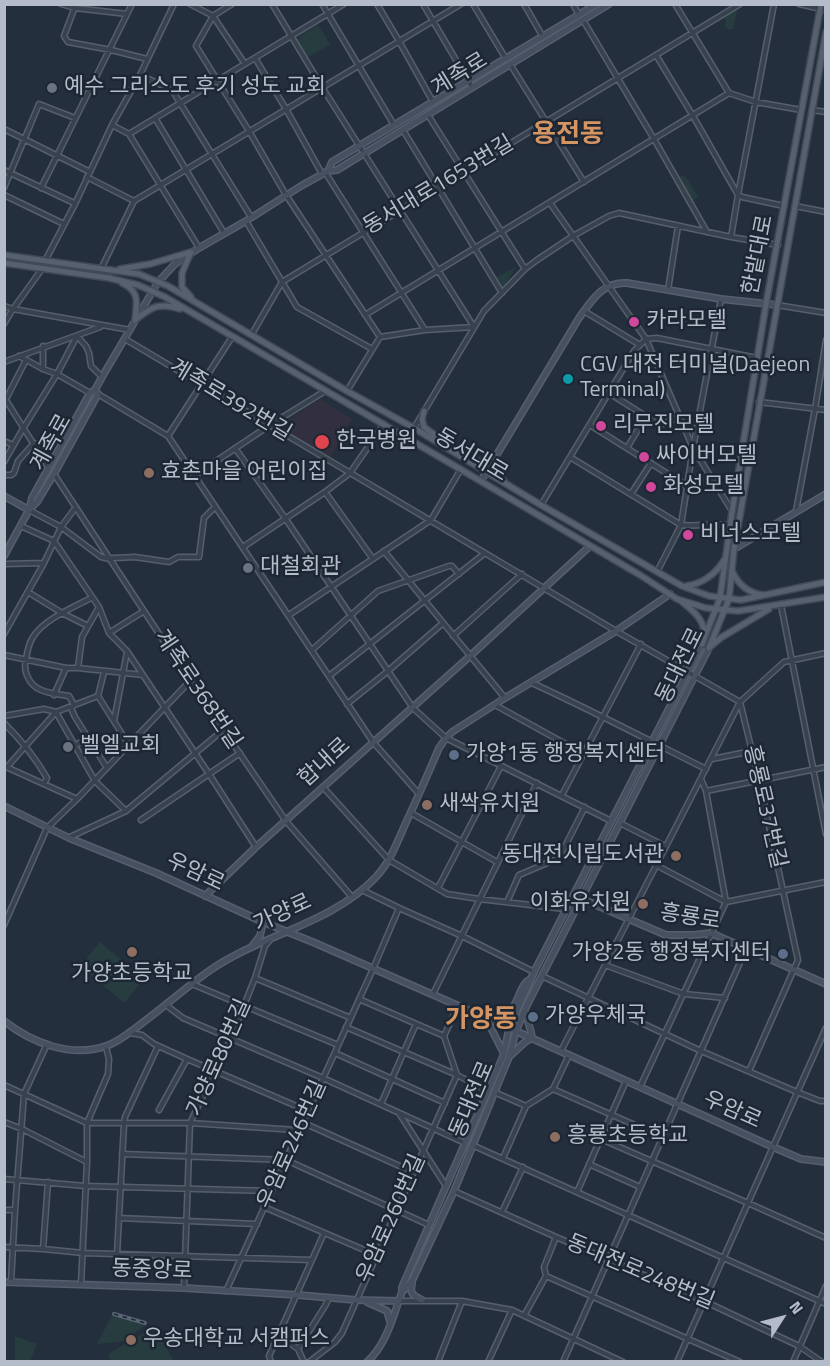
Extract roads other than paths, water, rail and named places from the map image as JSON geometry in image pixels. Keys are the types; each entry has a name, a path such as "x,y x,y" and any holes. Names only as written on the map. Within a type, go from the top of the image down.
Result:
{"main road":[{"name":"계족로","path":"581,18 597,4"},
{"name":"계족로","path":"325,172 332,162 468,81 609,4"},
{"name":"한밭대로","path":"720,598 766,304 822,8"},
{"name":"한밭대로","path":"729,599 734,549 825,32"},
{"name":"계족로","path":"29,510 38,502 54,474 94,392 135,320 158,282 175,264 325,172 337,170 428,115 508,61"},
{"path":"112,270 140,266 192,252"},
{"path":"192,252 182,273 182,288 196,302"},
{"name":"동서대로","path":"4,255 139,274 168,286 682,586 709,596 741,600 825,582"},
{"name":"동서대로","path":"4,264 109,278 153,291 461,469 677,598 702,608 743,611 825,597"},
{"path":"109,278 127,286 135,294 137,303 135,320"},
{"path":"481,481 584,311 596,295 608,286 627,283 721,299 777,305"},
{"path":"135,320 155,306 167,305 189,311"},
{"name":"계족로","path":"4,556 29,510 32,498 48,467 94,392"},
{"path":"424,411 424,428 443,441 445,447"},
{"path":"469,461 473,463 484,461 496,456"},
{"path":"496,456 497,470 508,486"},
{"path":"734,549 825,494"},
{"path":"4,496 29,510"},
{"name":"합내로","path":"205,896 256,847 471,656 590,546"},
{"path":"682,586 693,585 706,579 719,567 726,555"},
{"path":"732,570 746,589 768,596"},
{"name":"가양로","path":"4,1021 24,1035 66,1050 106,1047 130,1033 211,970 252,947 338,906 362,890 389,860 439,748 446,738 505,698 616,631 670,594"},
{"path":"677,598 703,624 702,644"},
{"name":"동대전로","path":"507,1055 509,1028 534,972 702,644 720,598"},
{"name":"동대전로","path":"402,1292 412,1281 454,1191 525,1009 709,648 729,599"},
{"path":"709,648 722,637 778,605"},
{"name":"우암로","path":"4,806 69,838 156,873 263,922 532,1038 773,1148 801,1159 825,1162"},
{"name":"흥룡로","path":"582,899 666,935 711,933 825,984"},
{"path":"252,947 260,936 263,922"},
{"path":"525,1009 532,1038 507,1055 486,1018 513,1007 526,982 531,979"},
{"name":"동대전로","path":"367,1362 381,1345 402,1287 465,1143 491,1092"},
{"path":"412,1281 410,1289 412,1294 422,1300"},
{"name":"동중앙로","path":"8,1282 184,1288 359,1300 399,1300"},
{"path":"359,1300 387,1311 390,1324"}],"street":[{"path":"61,4 127,14"},
{"path":"41,188 132,4"},
{"path":"45,261 174,4"},
{"path":"190,4 213,16 245,64"},
{"path":"232,4 213,16 196,46 286,195 380,337"},
{"path":"272,4 474,327"},
{"path":"322,4 394,126"},
{"path":"129,134 344,4"},
{"path":"377,4 433,102"},
{"path":"423,4 472,87"},
{"path":"101,269 134,201 460,4"},
{"path":"473,4 584,182"},
{"path":"524,4 545,40"},
{"path":"573,4 708,232"},
{"path":"675,4 729,93 756,102 802,110"},
{"path":"729,4 732,9"},
{"name":"동서대로1653번길","path":"252,334 282,282 740,4"},
{"path":"731,237 774,4"},
{"path":"800,4 822,8"},
{"path":"76,6 64,36 68,42 147,59"},
{"path":"656,55 738,195 785,206"},
{"path":"255,58 425,330"},
{"path":"140,75 172,90 212,153 297,307 372,350"},
{"path":"365,315 729,93"},
{"path":"4,188 39,104 75,118"},
{"path":"811,110 825,112"},
{"path":"428,115 525,269"},
{"path":"155,118 224,233"},
{"path":"112,125 129,134 199,248"},
{"path":"4,129 90,172"},
{"path":"403,130 502,293"},
{"path":"4,170 75,204"},
{"path":"87,177 134,201"},
{"path":"4,195 64,224"},
{"path":"550,203 646,339 693,448 732,512"},
{"path":"795,206 825,212"},
{"path":"414,428 484,311 525,269 573,236 609,216 619,213 778,245"},
{"path":"668,290 678,226"},
{"path":"4,324 42,269"},
{"path":"657,572 681,525 721,299"},
{"path":"777,305 825,313"},
{"path":"4,306 130,330"},
{"path":"584,311 640,345"},
{"path":"4,362 102,326"},
{"path":"347,391 380,337 425,330 474,327"},
{"path":"4,462 77,336"},
{"path":"77,336 86,346 91,366 102,377"},
{"path":"168,436 232,337"},
{"path":"541,505 609,393 646,339 657,338 758,358"},
{"name":"계족로392번길","path":"125,339 688,672"},
{"path":"796,512 825,340"},
{"path":"43,346 43,369"},
{"path":"19,356 94,392 168,436 373,742 419,794"},
{"path":"26,360 5,398 48,467"},
{"path":"194,477 270,425 326,391"},
{"path":"609,393 660,424 679,417"},
{"path":"759,402 825,410"},
{"path":"627,448 646,416"},
{"path":"243,547 350,473 384,424"},
{"path":"590,424 687,486"},
{"path":"4,441 13,446"},
{"path":"4,475 14,473 18,461 34,442"},
{"path":"235,448 413,708 446,738 610,821"},
{"path":"570,457 681,525 694,527 730,525"},
{"path":"631,494 651,463"},
{"path":"289,615 431,520 461,469"},
{"name":"계족로368번길","path":"54,474 190,681 286,821 352,897"},
{"path":"325,492 373,559"},
{"path":"4,634 44,563 61,527 76,507"},
{"path":"29,510 61,527 101,557 110,559 135,557 169,562 178,557 200,557 204,518 215,507"},
{"path":"21,526 54,541 99,607 109,633 128,651 256,847"},
{"path":"384,551 505,698"},
{"path":"329,676 485,553"},
{"path":"4,564 44,563"},
{"path":"312,650 378,591 449,566 453,566 459,574"},
{"path":"453,636 522,574"},
{"path":"28,592 88,626"},
{"path":"74,705 69,696 54,694 36,687 24,667 32,639 38,630 62,613 91,598"},
{"path":"778,605 792,660 825,834"},
{"path":"78,668 82,637 99,607"},
{"path":"109,633 144,611"},
{"path":"4,620 10,623"},
{"path":"347,704 443,622"},
{"path":"562,795 641,644"},
{"path":"114,722 128,651"},
{"path":"561,1052 740,702 784,662 825,653"},
{"path":"4,656 66,668 143,675"},
{"path":"54,694 66,668"},
{"path":"104,672 98,696 129,746"},
{"path":"688,672 740,702"},
{"path":"4,925 47,828 190,681"},
{"path":"531,682 706,769"},
{"path":"77,799 6,767 56,712 98,696"},
{"name":"흥룡로37번길","path":"740,702 798,960 794,971"},
{"path":"74,705 71,708 75,717 107,768"},
{"path":"494,705 584,754"},
{"path":"4,716 44,709 56,712 95,781 126,811"},
{"path":"4,723 26,745 47,778 44,784"},
{"path":"69,838 126,811 223,730"},
{"path":"74,746 88,738"},
{"path":"711,759 752,751"},
{"path":"141,820 240,753"},
{"path":"438,888 501,766"},
{"path":"706,790 825,767"},
{"path":"640,1087 726,902 706,790 701,778"},
{"path":"432,995 537,783"},
{"path":"323,787 389,860 447,894 565,909"},
{"path":"507,902 519,875 559,858 585,807"},
{"path":"411,813 497,862"},
{"path":"620,823 665,846"},
{"path":"656,865 726,902 825,882"},
{"path":"362,890 534,972"},
{"path":"373,969 399,908"},
{"name":"가양로80번길","path":"184,1288 190,1123 231,1038 265,946 270,939"},
{"path":"563,1362 746,949"},
{"path":"606,964 684,994 724,998"},
{"name":"우암로246번길","path":"226,1291 373,969"},
{"path":"749,1071 794,971"},
{"path":"542,976 701,1051 797,1092 825,1101"},
{"path":"255,978 351,1017"},
{"path":"192,984 338,1045"},
{"path":"359,999 444,1036"},
{"path":"166,1005 183,1018 323,1078 465,1143"},
{"path":"457,1076 444,1036 458,1006"},
{"path":"381,1104 416,1024"},
{"path":"346,1027 526,1106"},
{"path":"677,1362 825,1028"},
{"path":"130,1033 142,1035 187,1059 308,1111"},
{"path":"8,1282 24,1094 47,1044"},
{"path":"117,1254 125,1117 159,1046"},
{"path":"81,1285 87,1124 108,1074 109,1059 106,1047"},
{"path":"334,1053 445,1103"},
{"path":"503,1158 526,1106 553,1089 569,1055"},
{"path":"159,1110 187,1059"},
{"name":"우암로260번길","path":"309,1362 335,1342 342,1333 359,1300 396,1209 457,1076"},
{"path":"576,1192 626,1082"},
{"path":"4,1085 87,1124 190,1123 296,1130 306,1124 413,1172"},
{"path":"553,1089 662,1137"},
{"name":"동대전로","path":"398,1112 446,1186"},
{"path":"4,1122 22,1128 87,1162"},
{"path":"601,1139 825,1238"},
{"path":"472,1144 825,1304"},
{"path":"122,1154 286,1161 429,1225"},
{"path":"589,1164 640,1187"},
{"path":"502,1212 523,1167"},
{"path":"4,1179 86,1186 271,1191"},
{"path":"44,1249 48,1182"},
{"name":"동대전로248번길","path":"454,1191 704,1301 799,1346 822,1362"},
{"path":"264,1207 376,1255"},
{"path":"4,1210 15,1210"},
{"path":"119,1218 257,1224"},
{"path":"271,1362 269,1356 324,1233"},
{"path":"524,1316 546,1276 544,1267 556,1237"},
{"path":"4,1247 82,1253 311,1260"},
{"path":"546,1276 740,1362"},
{"path":"793,1362 825,1286"},
{"path":"298,1349 329,1298"},
{"path":"399,1300 462,1301 512,1310 623,1362"},
{"path":"438,1362 462,1301"},
{"path":"488,1362 512,1310"},
{"path":"278,1335 298,1349 303,1362"}],"railway":[{"path":"114,1314 145,1323"}],"place":[{"name":"예수 그리스도 후기 성도 교회","path":"52,88"},
{"name":"카라모텔","path":"634,322"},
{"name":"CGV 대전 터미널(Daejeon Terminal)","path":"568,379"},
{"name":"리무진모텔","path":"601,426"},
{"name":"한국병원","path":"322,442"},
{"name":"싸이버모텔","path":"644,457"},
{"name":"효촌마을 어린이집","path":"149,473"},
{"name":"화성모텔","path":"651,487"},
{"name":"비너스모텔","path":"688,535"},
{"name":"대철회관","path":"248,568"},
{"name":"벨엘교회","path":"68,747"},
{"name":"가양1동 행정복지센터","path":"454,755"},
{"name":"새싹유치원","path":"427,805"},
{"name":"동대전시립도서관","path":"676,856"},
{"name":"이화유치원","path":"643,904"},
{"name":"가양초등학교","path":"132,952"},
{"name":"가양2동 행정복지센터","path":"783,954"},
{"name":"가양우체국","path":"533,1017"},
{"name":"흥룡초등학교","path":"555,1137"},
{"name":"우송대학교 서캠퍼스","path":"131,1340"}],"district":[{"name":"용전동","path":"568,136"},
{"name":"가양동","path":"481,1021"}]}
